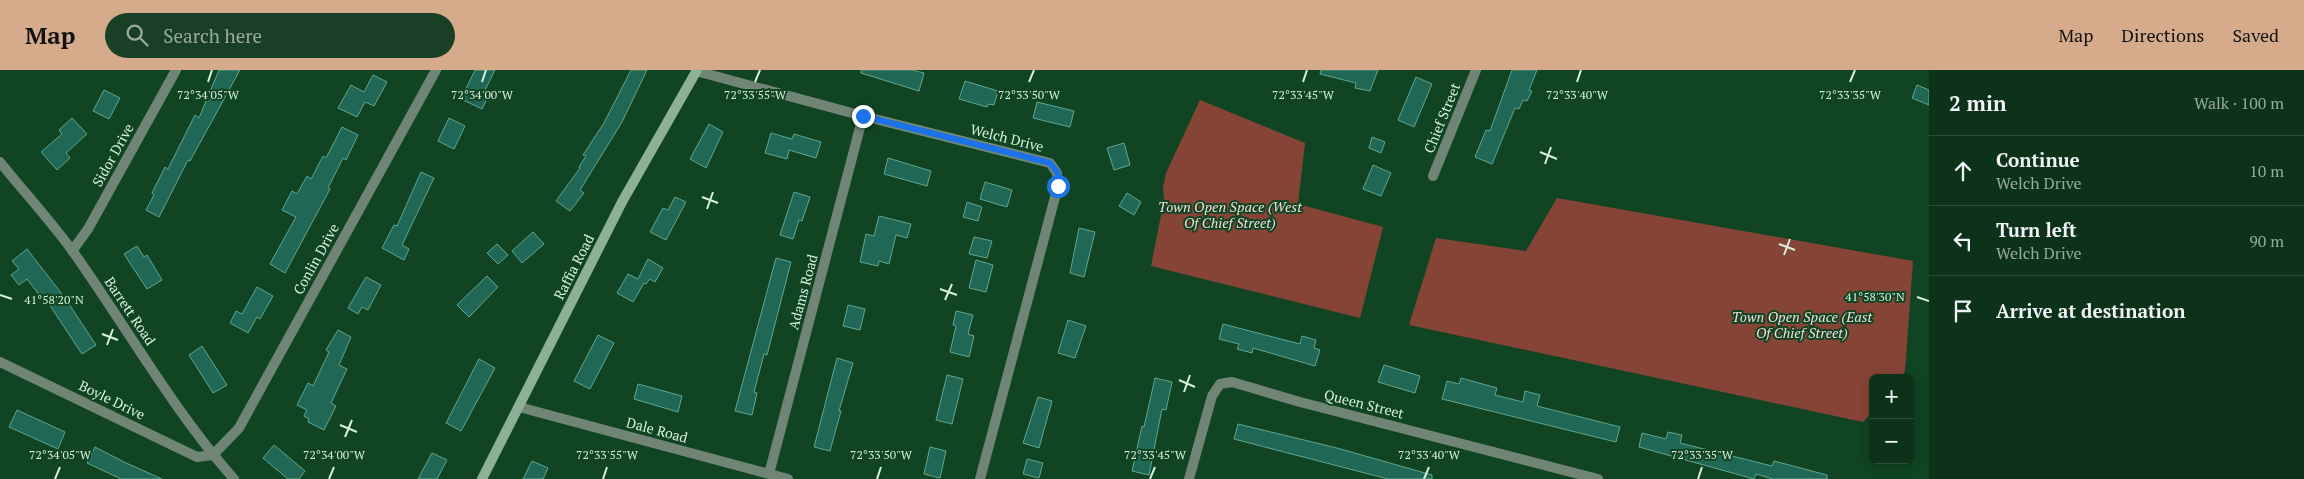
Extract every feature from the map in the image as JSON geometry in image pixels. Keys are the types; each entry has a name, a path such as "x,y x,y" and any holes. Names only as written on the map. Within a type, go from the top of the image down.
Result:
{"main road":[{"name":"Raffia Road","path":"482,479 622,202 697,70"}],"street":[{"name":"Sidor Drive","path":"72,252 88,229 176,70"},
{"name":"Conlin Drive","path":"213,455 239,428 436,70"},
{"name":"Welch Drive","path":"697,70 863,116 1050,163 1058,173 1058,186 980,479"},
{"name":"Chief Street","path":"1433,176 1476,70"},
{"name":"Adams Road","path":"770,474 863,116"},
{"name":"Barrett Road","path":"0,162 72,252 213,455 234,479"},
{"name":"Boyle Drive","path":"0,362 197,457 213,455"},
{"name":"Queen Street","path":"1189,479 1212,396 1220,384 1232,382 1300,402 1598,479"},
{"name":"Dale Road","path":"519,407 788,479"}],"green space":[{"name":"Town Open Space (West Of Chief Street)","path":"1200,100 1305,143 1298,204 1383,227 1360,318 1151,266 1164,200 1163,188 1166,173"},
{"name":"Town Open Space (East Of Chief Street)","path":"1557,198 1913,261 1905,371 1903,374 1869,374 1869,415 1863,422 1409,325 1436,238 1526,251"}],"building":[{"path":"219,70 240,70 190,161 188,160 159,217 146,210 154,195 152,193 165,167 168,169 195,115 199,118"},
{"path":"475,70 495,70 482,96 487,99 482,109 461,99"},
{"path":"631,70 647,70 622,122 580,190 584,193 570,211 556,201 580,168 586,156 583,155 604,123"},
{"path":"861,70 912,70 924,73 919,91 861,73"},
{"path":"1321,70 1378,70 1370,91 1355,88 1356,83 1320,74"},
{"path":"1512,70 1537,70 1529,90 1532,91 1527,101 1523,100 1519,109 1515,108 1492,164 1475,157 1486,130 1490,131"},
{"path":"373,75 387,82 374,106 365,102 357,117 338,108 351,85 364,92"},
{"path":"1416,77 1432,84 1414,127 1398,120"},
{"path":"965,81 998,91 994,105 988,104 987,107 959,99"},
{"path":"1917,85 1929,90 1929,105 1912,98"},
{"path":"104,90 120,98 109,119 93,111"},
{"path":"1037,102 1074,111 1070,127 1033,118"},
{"path":"72,118 87,134 66,153 70,158 57,170 41,152 62,134 59,130"},
{"path":"449,118 465,126 454,149 438,141"},
{"path":"709,124 723,132 706,168 690,159"},
{"path":"342,127 358,135 346,160 343,158 328,188 330,189 285,273 270,264 296,217 282,210 292,191 297,194 307,176 311,179 323,156 326,158"},
{"path":"771,133 792,139 794,134 821,142 816,158 789,150 787,159 765,153"},
{"path":"1372,137 1385,142 1381,153 1369,148"},
{"path":"1124,143 1130,165 1114,170 1107,148"},
{"path":"888,158 931,171 927,186 884,174"},
{"path":"1373,165 1391,173 1381,196 1363,189"},
{"path":"421,172 434,178 402,245 409,249 404,260 382,248 394,225 397,226"},
{"path":"985,182 1012,190 1007,207 980,199"},
{"path":"794,192 810,197 802,221 799,220 793,239 780,235"},
{"path":"1127,193 1141,202 1134,215 1119,206"},
{"path":"675,197 686,202 666,240 650,232 663,208 668,210"},
{"path":"967,202 982,207 978,221 963,217"},
{"path":"879,216 911,224 907,238 896,235 889,264 879,261 878,266 860,262 866,234 874,236"},
{"path":"1079,228 1095,232 1084,277 1070,273"},
{"path":"533,232 544,244 522,263 512,251"},
{"path":"974,237 992,241 987,258 969,254"},
{"path":"497,244 508,255 498,264 487,253"},
{"path":"137,246 144,257 147,255 162,280 147,289 124,254"},
{"path":"27,249 65,298 96,345 82,354 49,304 47,305 27,279 19,285 11,275 19,269 12,261"},
{"path":"776,258 791,262 767,355 764,354 754,392 757,393 752,415 735,411"},
{"path":"648,259 663,268 655,282 650,279 646,284 644,283 633,302 617,293 628,274 638,279"},
{"path":"976,260 993,265 986,292 969,288"},
{"path":"487,276 498,287 469,317 457,305"},
{"path":"366,277 381,285 368,310 362,307 358,314 348,308"},
{"path":"257,287 273,296 260,319 257,317 248,333 230,323 236,311 242,314"},
{"path":"848,305 865,309 860,330 843,326"},
{"path":"956,311 973,315 968,334 974,336 969,357 950,352 956,326 953,325"},
{"path":"1068,320 1086,326 1075,358 1058,353"},
{"path":"1223,324 1300,344 1302,336 1316,340 1314,348 1320,350 1315,366 1253,348 1252,353 1237,349 1239,344 1219,339"},
{"path":"338,330 351,337 339,365 347,369 331,403 336,406 324,430 308,422 309,419 304,416 307,410 297,405 308,383 313,386 329,352 326,350"},
{"path":"598,335 614,343 590,389 574,381"},
{"path":"202,346 227,385 213,393 189,355"},
{"path":"837,358 853,363 830,451 814,447"},
{"path":"479,359 495,368 461,431 446,423"},
{"path":"1384,365 1420,376 1415,393 1378,382"},
{"path":"947,375 963,379 952,424 936,420"},
{"path":"1155,378 1172,382 1166,410 1162,409 1149,475 1132,471"},
{"path":"1461,378 1497,388 1495,395 1523,402 1525,391 1540,395 1537,406 1620,427 1616,442 1442,399 1447,381 1459,384"},
{"path":"638,384 682,396 678,412 634,399"},
{"path":"1038,397 1052,401 1039,448 1023,443"},
{"path":"17,410 65,432 58,449 9,427"},
{"path":"1238,424 1337,448 1432,475 1432,479 1388,479 1234,439"},
{"path":"1668,432 1682,435 1680,443 1772,466 1774,461 1827,475 1827,479 1773,479 1756,474 1754,479 1639,447 1642,433 1666,439"},
{"path":"274,445 305,471 299,479 288,479 263,458"},
{"path":"95,447 162,479 121,479 87,463"},
{"path":"930,447 946,451 940,478 924,474"},
{"path":"432,453 447,460 437,479 418,479"},
{"path":"1027,459 1043,463 1039,478 1023,474"},
{"path":"532,461 548,468 543,479 523,479"}],"route":[{"path":"863,116 1050,163 1058,173 1058,186"}]}
